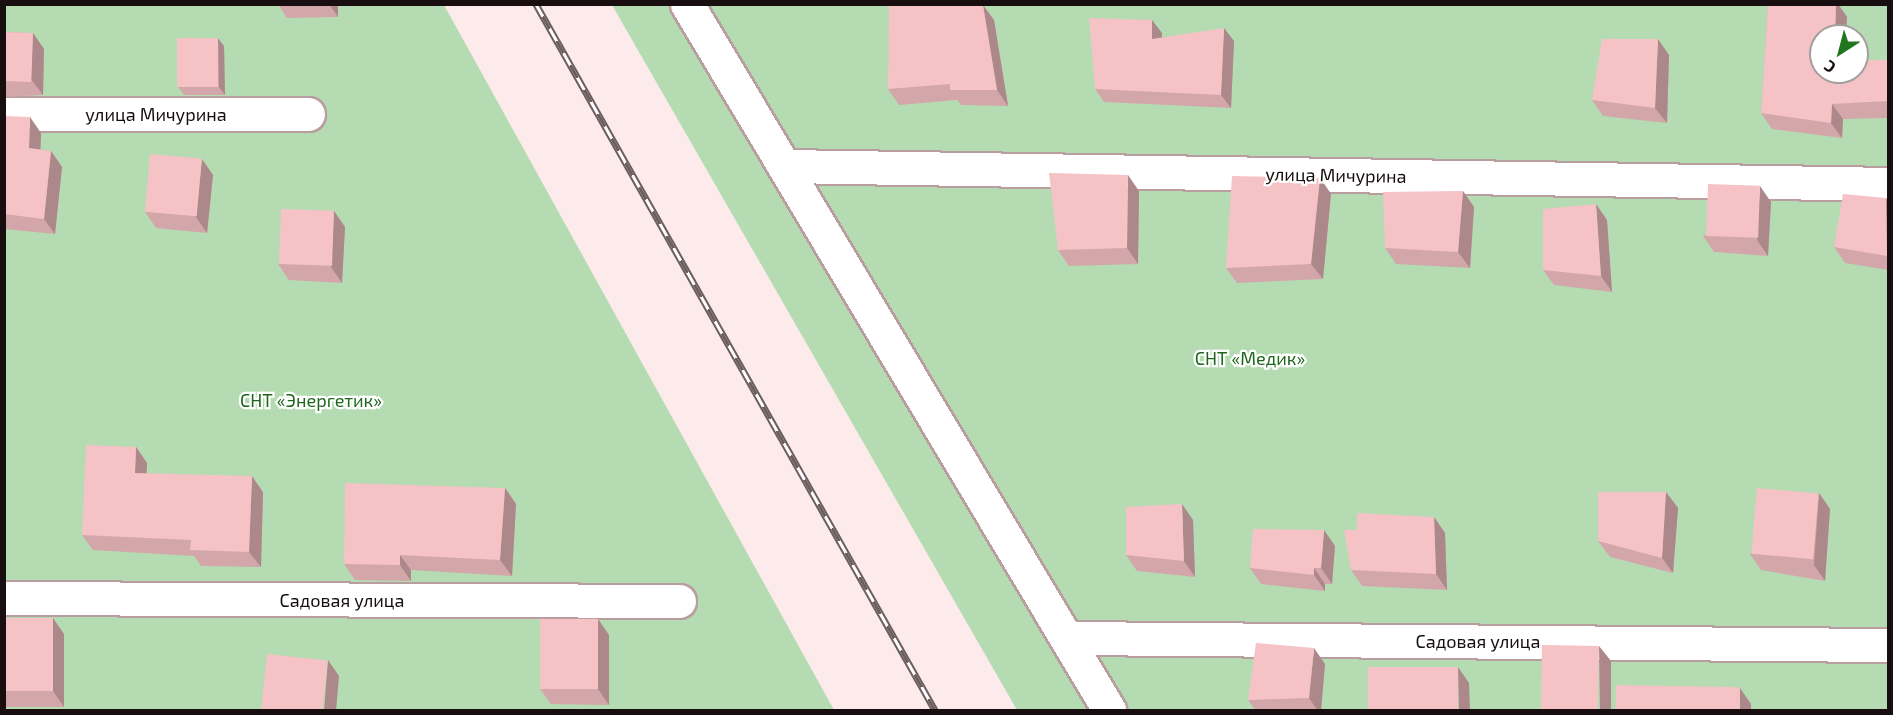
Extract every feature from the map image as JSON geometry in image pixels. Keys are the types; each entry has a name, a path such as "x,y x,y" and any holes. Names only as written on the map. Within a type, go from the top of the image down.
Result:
{"street":[{"path":"687,4 1068,638 1109,711"},
{"name":"улица Мичурина","path":"4,114 308,114"},
{"name":"улица Мичурина","path":"784,166 1888,184"},
{"name":"Садовая улица","path":"4,598 679,601"},
{"name":"Садовая улица","path":"1068,638 1888,645"}],"green space":[{"name":"СНТ «Энергетик»","path":"4,5 444,5 834,710 5,710"},
{"name":"СНТ «Медик»","path":"612,5 1888,5 1888,710 1017,710"}],"building":[{"path":"889,4 983,5 997,90 950,90 950,84 888,89"},
{"path":"1768,4 1836,4 1835,24 1809,24 1809,84 1869,84 1869,60 1888,60 1888,101 1832,104 1831,123 1761,113"},
{"path":"1089,18 1152,20 1152,39 1224,28 1221,95 1095,89"},
{"path":"4,32 33,33 31,82 4,81"},
{"path":"177,38 218,38 218,87 177,87"},
{"path":"1602,39 1658,39 1655,108 1592,100"},
{"path":"4,116 30,117 29,148 51,151 44,219 4,214"},
{"path":"150,154 202,159 197,216 145,212"},
{"path":"1049,173 1128,175 1127,248 1058,250"},
{"path":"1232,176 1320,178 1311,264 1226,268"},
{"path":"1708,184 1760,186 1758,238 1706,236"},
{"path":"1463,191 1458,252 1385,248 1383,192"},
{"path":"1843,194 1886,198 1887,256 1834,247"},
{"path":"1596,204 1601,276 1543,270 1543,209"},
{"path":"281,209 334,211 332,266 279,264"},
{"path":"86,445 136,447 135,473 252,476 249,552 190,550 191,540 82,535"},
{"path":"345,483 505,488 500,560 400,555 400,565 344,564"},
{"path":"1757,488 1819,493 1813,559 1751,554"},
{"path":"1598,492 1666,492 1662,558 1598,541"},
{"path":"1182,504 1184,561 1126,555 1126,507"},
{"path":"1357,513 1434,517 1436,574 1351,570 1344,530 1357,530"},
{"path":"1253,529 1324,530 1321,568 1314,568 1314,575 1250,568"},
{"path":"4,618 53,618 53,691 4,691"},
{"path":"540,619 598,619 598,689 540,689"},
{"path":"1256,643 1314,648 1309,698 1248,700"},
{"path":"1542,645 1599,646 1598,710 1541,710"},
{"path":"267,654 328,660 322,710 261,710"},
{"path":"1368,667 1458,667 1458,710 1368,710"},
{"path":"1616,685 1740,687 1740,710 1616,710"}],"railway":[{"path":"536,4 935,710"}]}
